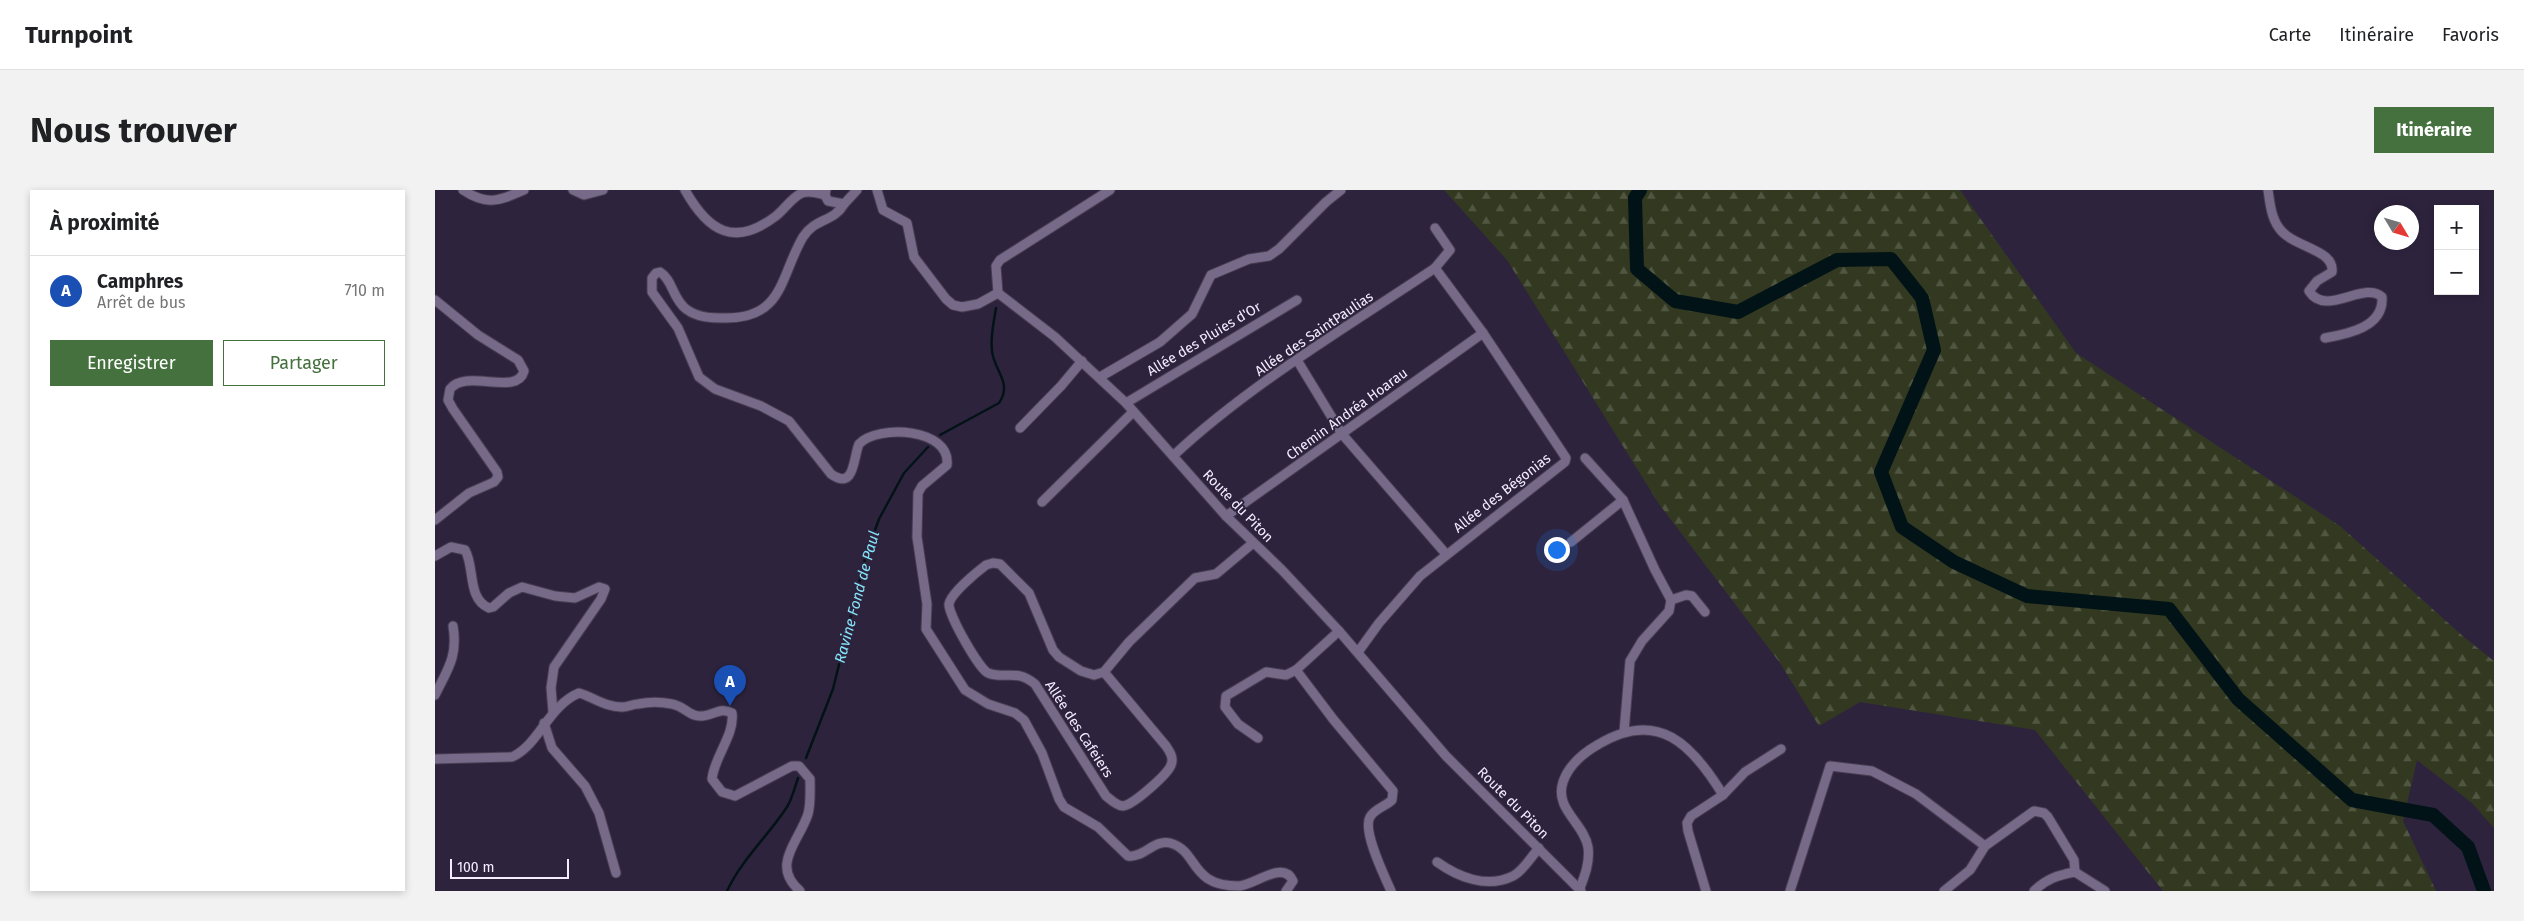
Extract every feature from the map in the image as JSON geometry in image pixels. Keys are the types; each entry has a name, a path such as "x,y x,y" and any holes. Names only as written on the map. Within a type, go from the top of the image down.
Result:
{"street":[{"path":"463,190 473,197 492,202 524,190"},
{"path":"573,190 584,195 603,190"},
{"path":"685,190 694,207 708,224 722,232 730,233 756,228 778,215 802,193 809,191 825,192 828,201 844,204"},
{"path":"857,190 834,216 811,226 798,246 780,290 765,308 752,315 740,318 714,318 694,314 674,296 664,275 660,272 654,275 651,281 653,292 678,328 699,377 715,389 761,406 789,421 831,474 837,478 845,479 851,474 859,444 874,434 903,432 919,435 941,446 946,454 947,466 922,486 918,493 917,537 927,604 925,625 932,642 965,690 988,704 1015,713 1024,720 1042,753 1061,803 1071,812 1098,827 1128,856 1135,856 1155,844 1168,842 1182,850 1199,872 1218,885 1243,886 1279,872 1289,875 1293,881 1286,891"},
{"path":"877,190 883,210 907,223 914,257 946,299 953,305 970,307 997,293 996,266 1000,260 1110,190"},
{"path":"1100,378 1160,342 1192,314 1211,276 1242,262 1269,256 1279,249 1326,202 1341,190"},
{"path":"2268,190 2274,219 2279,228 2300,245 2329,258 2333,265 2332,272 2312,285 2309,291 2311,294 2318,298 2334,300 2369,292 2377,292 2382,297 2383,304 2373,320 2358,330 2325,338"},
{"name":"Allée des SaintPaulias","path":"1173,456 1202,429 1297,360 1435,268 1450,250 1435,228"},
{"name":"Allée des Bégonias","path":"1358,652 1379,623 1420,576 1565,462 1566,458 1483,332 1435,268"},
{"name":"Route du Piton","path":"997,293 1031,316 1126,403 1226,516 1282,570 1339,631 1446,756 1581,889"},
{"path":"435,300 478,335 518,360 524,371 521,377 513,382 468,380 459,382 450,389 448,400 497,472 498,477 494,482 469,493 435,520"},
{"name":"Allée des Pluies d'Or","path":"1126,403 1297,300"},
{"name":"Chemin Andréa Hoarau","path":"1226,516 1483,332"},
{"path":"1297,360 1342,434 1446,554"},
{"path":"1019,428 1061,386 1082,361"},
{"path":"1042,502 1133,412"},
{"path":"1585,458 1623,500 1671,600 1669,611 1642,641 1630,661 1624,732"},
{"path":"1571,542 1623,500"},
{"path":"1104,672 1129,642 1188,584 1195,578 1216,574 1253,543"},
{"path":"435,556 451,547 465,550 469,556 477,597 489,608 493,608 509,593 522,587 555,596 575,598 599,587 605,589 601,599 555,667 551,688 553,712"},
{"name":"Allée des Cafeiers","path":"1000,564 1029,593 1055,653 1081,672 1094,675 1104,672 1166,746 1172,757 1172,762 1167,771 1134,801 1124,806 1119,806 1106,796 1035,684 1022,675 988,673 978,663 950,610 951,599 986,565 1000,564"},
{"path":"1671,600 1686,595 1692,596 1705,612"},
{"path":"435,695 453,659 455,638 453,626"},
{"path":"1258,738 1238,724 1225,707 1226,696 1266,672 1286,675 1296,670 1339,631"},
{"path":"1296,670 1333,719 1393,791 1392,800 1371,815 1369,821 1374,852 1391,891"},
{"path":"435,759 512,757 521,753 553,712 579,693 606,704 622,707 640,703 672,704 683,706 696,716 703,716 723,710 732,713 733,722 713,769 712,779 722,792 735,796 792,766 799,766 810,779 808,814 786,861 786,870 794,886 800,891"},
{"path":"544,723 552,748 585,786 599,813 616,873"},
{"path":"1581,889 1586,873 1587,846 1584,837 1563,805 1561,796 1563,782 1569,770 1582,755 1624,732 1640,729 1659,730 1674,739 1705,766 1723,795"},
{"path":"1706,891 1687,824 1691,816 1723,795 1745,772 1781,748"},
{"path":"1790,891 1831,766 1871,771 1916,794 1985,846"},
{"path":"1944,891 1970,870 1985,846 2030,813 2039,812 2048,817 2074,860 2075,872"},
{"path":"1437,862 1459,876 1487,881 1513,876 1539,848"},
{"path":"2034,891 2044,882 2059,874 2075,872 2105,891"}],"green space":[{"path":"1444,190 1960,190 2076,353 2340,526 2465,638 2494,661 2494,828 2472,803 2417,760 2403,821 2436,891 2163,891 2035,730 1860,702 1819,726 1780,663 1659,504 1507,260"}],"waterway":[{"path":"1640,190 1635,198 1637,269 1675,301 1738,312 1837,260 1891,259 1922,298 1934,350 1881,472 1902,527 1954,562 2027,596 2169,609 2238,699 2352,800 2433,815 2468,847 2484,891"},
{"name":"Ravine Fond de Paul","path":"940,435 999,403 1003,396 1003,383 993,358 992,346 996,308"},
{"name":"Ravine Fond de Paul","path":"806,758 833,689 866,555 879,519 904,473 928,447"},
{"name":"Ravine Fond de Paul","path":"727,891 740,868 787,807 798,778"}],"place":[{"name":"Camphres","path":"730,706"}]}
